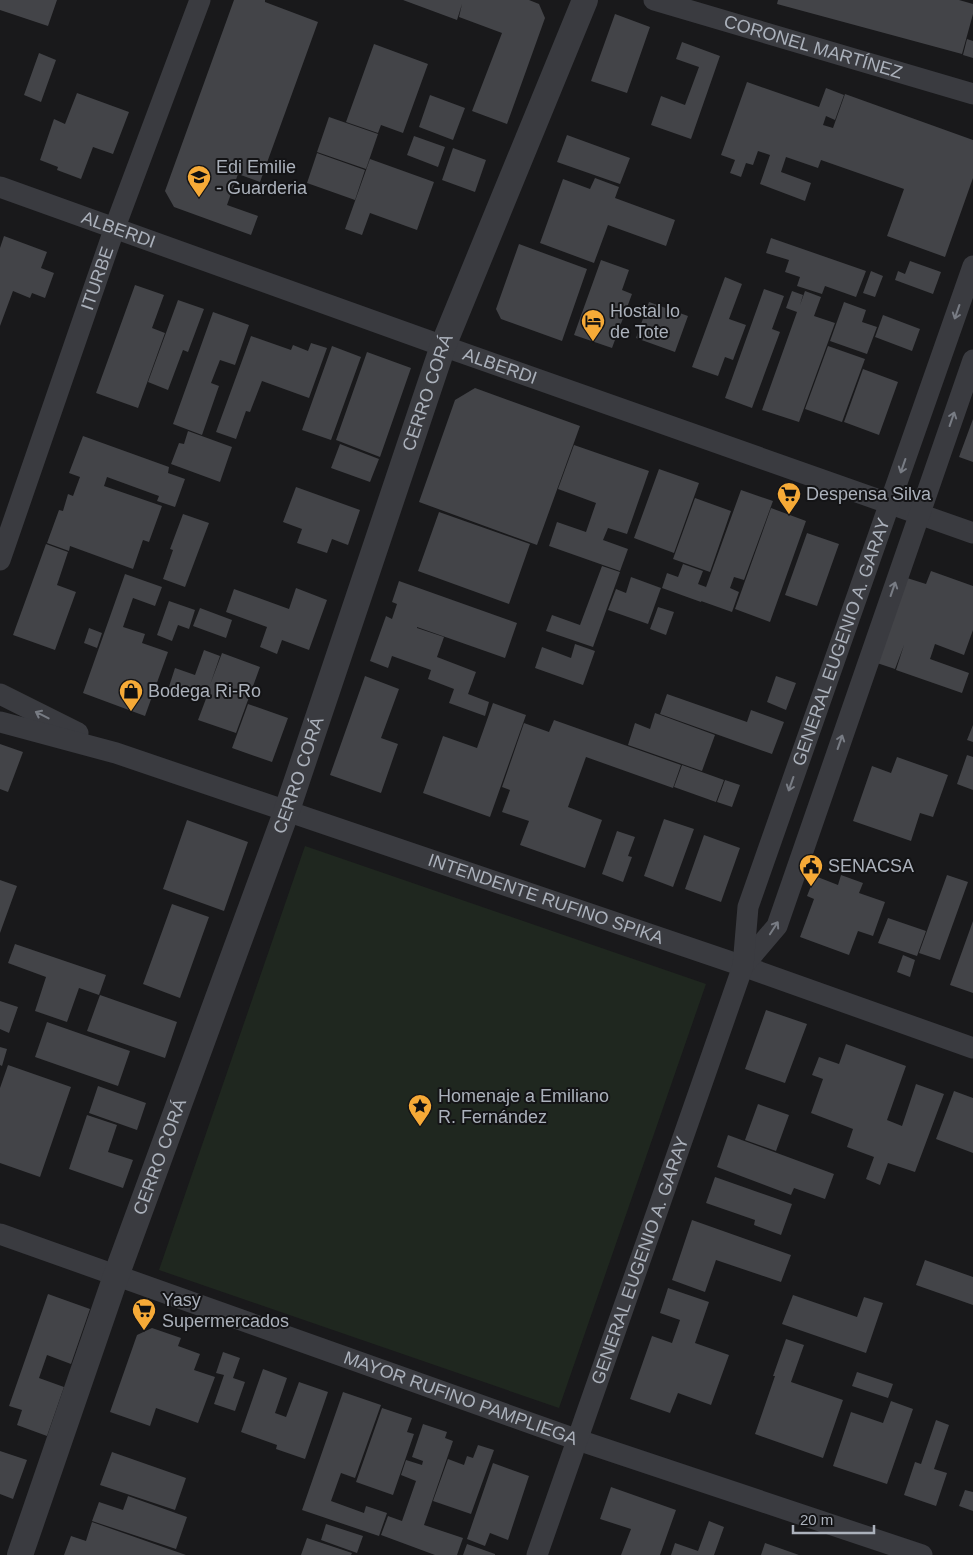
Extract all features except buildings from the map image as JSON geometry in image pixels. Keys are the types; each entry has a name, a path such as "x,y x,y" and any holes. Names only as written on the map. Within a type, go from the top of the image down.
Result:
{"street":[{"name":"ITURBE","path":"0,560 115,227 200,0"},
{"name":"CERRO CORÁ","path":"20,1555 116,1276 287,810 443,346 585,0"},
{"name":"CORONEL MARTÍNEZ","path":"654,0 973,94"},
{"name":"ALBERDI","path":"0,187 973,533"},
{"name":"GENERAL EUGENIO A. GARAY","path":"537,1555 744,966 748,907 973,266"},
{"name":"GENERAL EUGENIO A. GARAY","path":"744,966 777,926 973,360"},
{"name":"INTENDENTE RUFINO SPIKA","path":"0,694 116,752"},
{"name":"INTENDENTE RUFINO SPIKA","path":"0,722 116,752 744,966 973,1048"},
{"name":"MAYOR RUFINO PAMPLIEGA","path":"0,1234 578,1440 922,1555"}],"shaded area":[{"path":"305,846 706,984 559,1408 159,1270"}],"place":[{"name":"Edi Emilie - Guarderia","path":"199,198"},
{"name":"Hostal lo de Tote","path":"593,342"},
{"name":"Despensa Silva","path":"789,515"},
{"name":"Bodega Ri-Ro","path":"131,712"},
{"name":"SENACSA","path":"811,887"},
{"name":"Homenaje a Emiliano R. Fernández","path":"420,1127"},
{"name":"Yasy Supermercados","path":"144,1331"}]}
